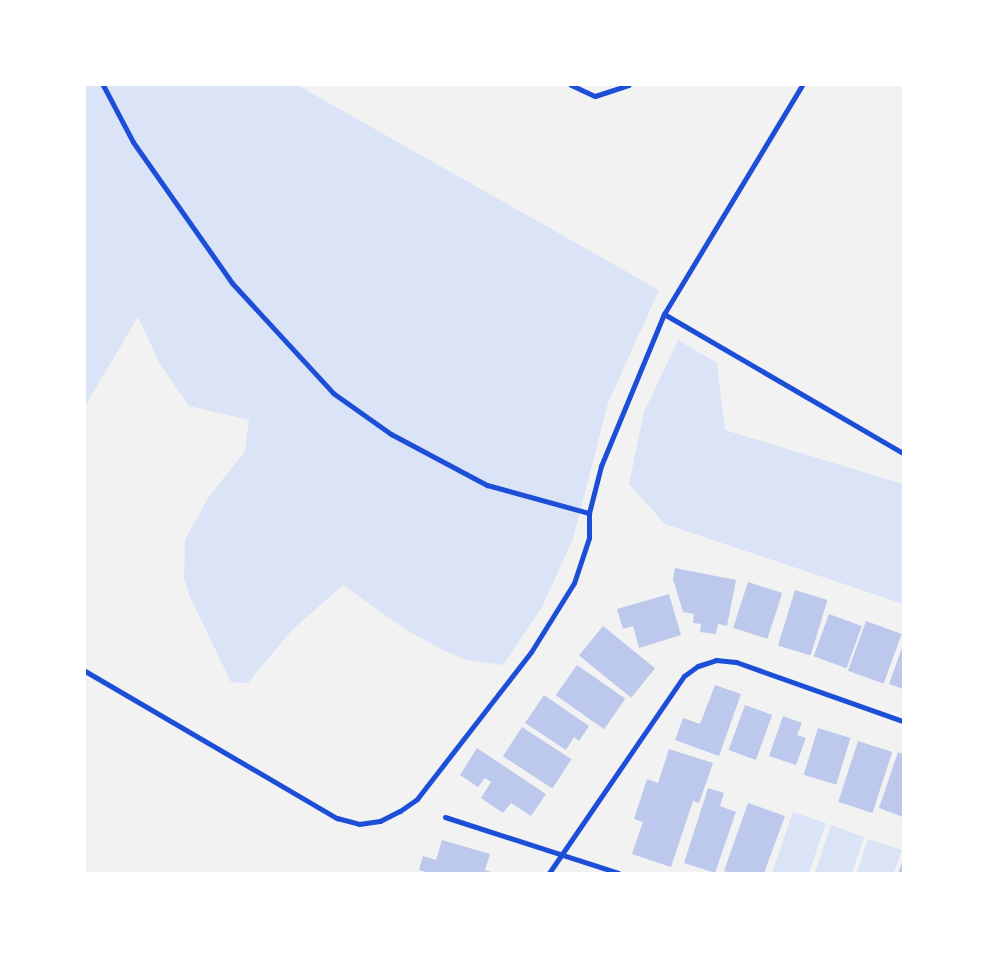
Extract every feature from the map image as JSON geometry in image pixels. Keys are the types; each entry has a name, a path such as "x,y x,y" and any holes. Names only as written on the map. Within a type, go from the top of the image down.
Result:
{"street":[{"path":"103,85 134,142 232,284 333,393 391,434 487,485 589,513"},
{"path":"571,85 595,96 628,85"},
{"path":"85,671 337,818 359,824 380,821 400,811 417,798 531,652 574,583 589,538 589,513 600,466 664,314 802,85"},
{"path":"664,314 903,453"},
{"path":"549,873 684,676 698,666 716,660 736,662 903,721"},
{"path":"445,817 618,873"}],"shaded area":[{"path":"85,85 297,85 659,290 608,403 573,539 542,607 503,665 466,660 445,651 406,630 343,585 292,630 248,683 231,682 189,595 184,578 185,540 208,498 245,451 249,420 189,406 160,364 138,317 85,406"},
{"path":"678,340 717,363 725,430 903,484 903,604 665,524 629,484 644,412"},
{"path":"793,812 826,823 809,873 772,873"},
{"path":"831,825 864,837 852,873 815,873"},
{"path":"868,839 902,850 894,873 857,873"}],"building":[{"path":"675,568 736,580 727,626 718,624 716,634 700,632 701,624 693,623 694,614 683,612 673,579"},
{"path":"748,582 782,593 767,639 733,628"},
{"path":"795,590 828,600 811,655 778,645"},
{"path":"669,594 681,635 639,648 633,626 623,629 617,609"},
{"path":"829,614 862,626 846,668 814,656"},
{"path":"866,621 902,634 884,684 848,671"},
{"path":"603,626 655,668 631,698 579,656"},
{"path":"903,645 903,689 889,684"},
{"path":"577,665 625,699 604,729 556,695"},
{"path":"715,685 741,694 719,756 675,740 683,718 700,724"},
{"path":"544,695 589,726 579,741 574,737 566,750 525,723"},
{"path":"745,705 772,715 756,760 729,750"},
{"path":"783,716 802,723 797,735 806,738 796,765 769,756"},
{"path":"522,727 571,759 552,788 503,756"},
{"path":"818,728 851,738 836,785 804,775"},
{"path":"858,741 892,752 872,813 838,802"},
{"path":"477,748 546,794 531,816 511,803 503,813 481,798 491,782 485,778 478,787 460,775"},
{"path":"669,749 713,763 699,803 693,801 671,867 632,854 643,822 634,819 647,779 658,783"},
{"path":"898,752 903,754 903,817 879,808"},
{"path":"708,788 724,793 720,806 736,812 715,873 684,863"},
{"path":"748,803 785,816 764,873 731,873 724,871"},
{"path":"442,840 490,854 485,870 494,873 430,873 419,870 423,856 436,860"},
{"path":"903,860 903,873 898,873"}]}
